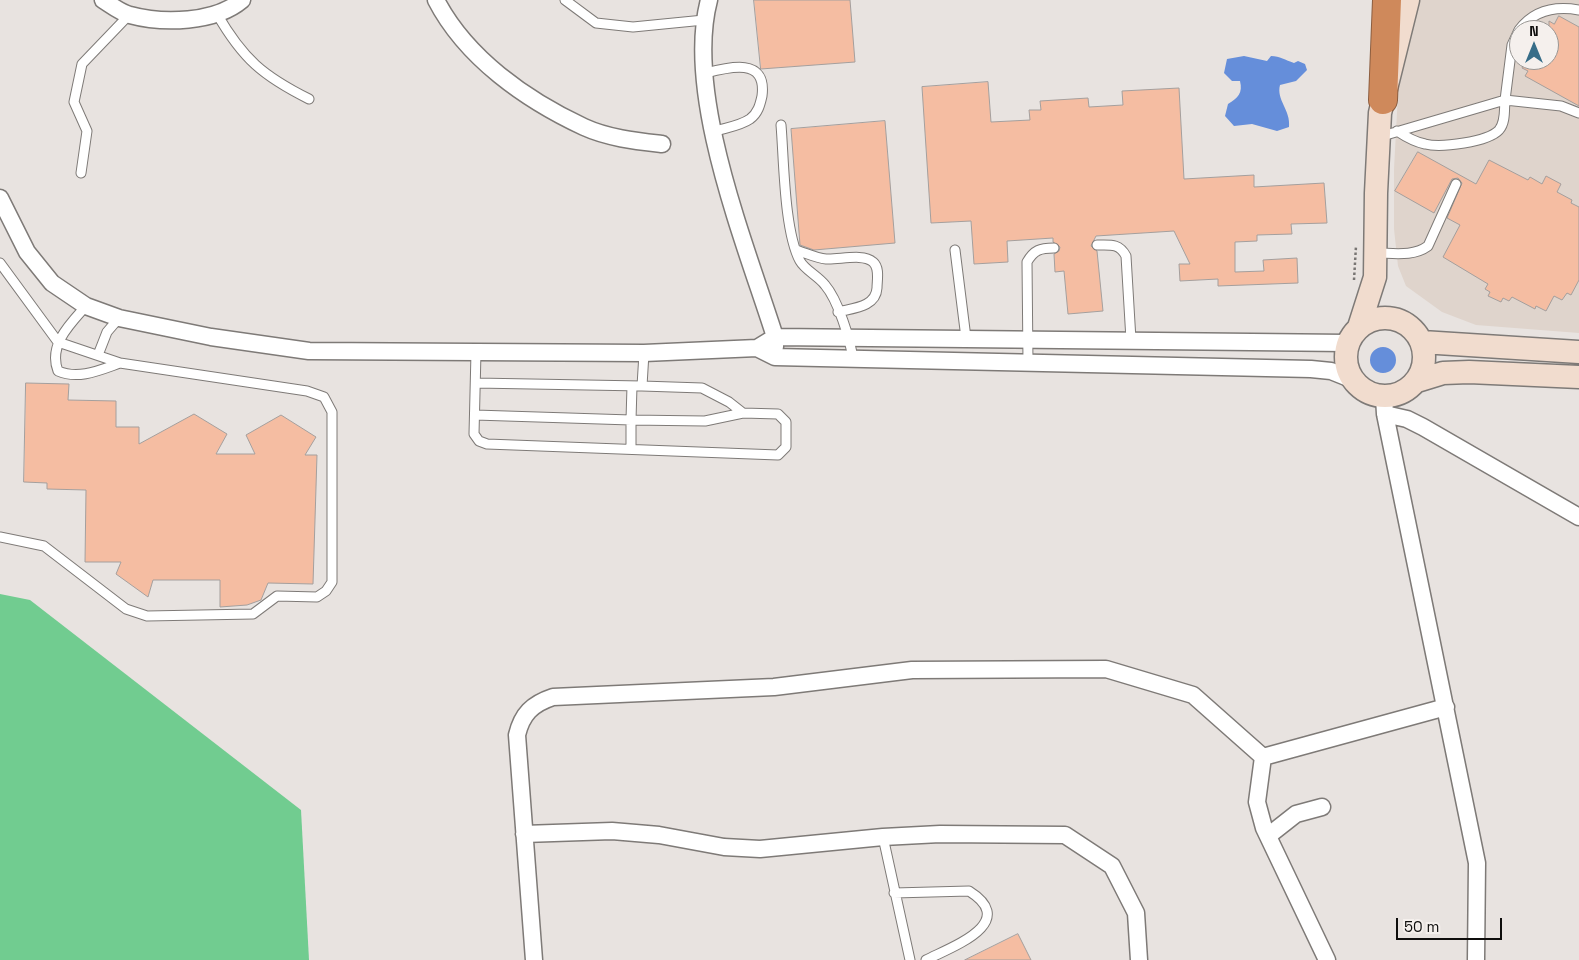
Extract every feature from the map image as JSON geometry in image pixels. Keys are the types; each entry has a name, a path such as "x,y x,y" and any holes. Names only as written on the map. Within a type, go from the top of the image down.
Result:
{"highway":[{"path":"1383,100 1387,0"}],"street":[{"path":"103,0 129,15 165,19 195,19 217,14 235,6 242,0"},
{"path":"436,0 460,36 492,69 530,97 585,127 628,139 662,144"},
{"path":"709,0 704,20 706,73 713,132 775,337 775,357"},
{"path":"1408,0 1396,55 1383,100 1388,134 1375,253 1375,277 1345,355 1346,368 1351,379 1360,388 1384,405 1579,517"},
{"path":"0,198 26,252 52,283 86,306 119,318 211,337 309,350 644,353 756,348 775,337 1131,340 1353,335 1374,319 1389,318 1403,322"},
{"path":"1375,277 1388,302 1403,322 1417,334 1422,342 1424,362 1417,381"},
{"path":"1422,342 1579,352"},
{"path":"756,348 775,357 1312,369 1331,371 1351,379"},
{"path":"1384,405 1417,381 1442,373 1579,377"},
{"path":"1384,405 1477,863 1476,960"},
{"path":"534,960 517,735 520,722 528,710 540,701 553,697 774,687 912,670 1106,669 1193,695 1263,757"},
{"path":"1263,757 1446,707"},
{"path":"1263,757 1257,802 1268,836 1327,960"},
{"path":"1268,836 1296,814 1322,807"},
{"path":"524,834 612,831 658,835 724,847 760,849 883,837 940,834 1065,835 1112,866 1136,913 1139,960"}],"lane":[{"path":"565,0 596,23 632,27 704,20"},
{"path":"1528,20 1538,13 1560,8 1579,10"},
{"path":"217,14 230,36 253,65 286,88 308,99"},
{"path":"81,173 86,131 74,102 82,64 129,15"},
{"path":"706,73 738,66 751,69 759,75 763,86 758,111 749,120 713,132"},
{"path":"1388,134 1427,145 1470,142 1490,136 1500,129 1504,120 1509,69"},
{"path":"1388,134 1432,123 1505,100 1561,106 1579,113"},
{"path":"781,125 790,232 800,262 825,284 834,300 850,337 853,359"},
{"path":"1375,253 1411,254 1421,252 1428,246 1456,184"},
{"path":"1097,245 1114,244 1122,248 1126,256 1131,340"},
{"path":"1028,362 1027,262 1032,253 1040,248 1054,248"},
{"path":"796,250 825,259 865,259 873,262 878,270 877,295 871,302 838,312"},
{"path":"955,250 966,338"},
{"path":"0,263 58,342 120,362 307,391 324,397 332,412 332,582 326,591 317,597 277,596 254,614 141,615 126,609 44,546 0,537"},
{"path":"86,306 58,342 54,361 58,371 66,374 92,374 120,362"},
{"path":"98,355 107,332 119,318"},
{"path":"474,415 631,420 705,420 743,413 778,414 783,417 786,430 783,452 778,455 487,444 479,441 474,434 474,415 476,383 476,352"},
{"path":"642,386 644,353"},
{"path":"476,383 702,388 729,402 743,413"},
{"path":"631,449 632,386"},
{"path":"883,837 910,960"},
{"path":"894,893 969,891 985,905 988,916 978,934 926,960"}],"shaded area":[{"path":"1419,0 1579,0 1579,333 1476,325 1442,312 1406,286 1398,266 1394,229 1394,169 1399,75 1406,38"}],"green space":[{"path":"0,594 30,600 301,810 309,960 0,960"}],"water":[{"path":"1244,56 1267,61 1271,56 1274,56 1294,63 1298,61 1305,64 1307,70 1296,81 1280,85 1280,96 1288,115 1289,127 1277,131 1252,124 1234,126 1225,116 1228,104 1237,97 1241,89 1240,81 1232,81 1224,73 1227,59"},
{"path":"1383,347 1392,351 1396,360 1392,369 1383,373 1374,369 1370,360 1374,351"}],"building":[{"path":"754,0 850,0 855,62 761,69"},
{"path":"1559,16 1579,27 1579,106 1525,76 1528,71 1526,70 1559,70 1559,20 1556,20"},
{"path":"988,82 991,122 1030,120 1029,110 1041,110 1040,101 1088,98 1089,107 1123,105 1122,91 1179,88 1184,179 1254,175 1254,187 1324,183 1327,223 1291,224 1292,234 1257,235 1257,241 1235,242 1235,272 1264,271 1263,260 1297,258 1298,283 1218,286 1218,279 1180,281 1179,264 1190,264 1174,231 1096,236 1091,246 1097,251 1103,311 1068,314 1064,271 1055,272 1054,254 1059,251 1060,247 1053,242 1053,238 1007,241 1008,262 974,264 971,221 931,223 922,87"},
{"path":"885,121 895,243 814,250 800,245 791,129"},
{"path":"1418,152 1476,184 1489,160 1528,180 1530,177 1542,184 1546,176 1561,184 1557,192 1572,200 1571,203 1579,207 1579,280 1571,295 1567,293 1562,300 1554,296 1546,311 1536,306 1535,309 1512,297 1509,301 1503,298 1501,302 1488,296 1490,292 1485,289 1488,284 1443,257 1460,225 1447,218 1462,183 1458,178 1452,179 1434,213 1395,191"},
{"path":"26,383 69,384 68,400 116,401 116,427 139,427 139,444 194,414 227,434 216,454 255,454 246,435 281,415 316,437 305,455 317,455 313,584 268,583 261,600 247,605 220,607 220,580 153,580 148,597 116,574 121,562 85,562 86,490 47,489 47,483 24,482"},
{"path":"1018,934 1031,960 965,960"}]}
